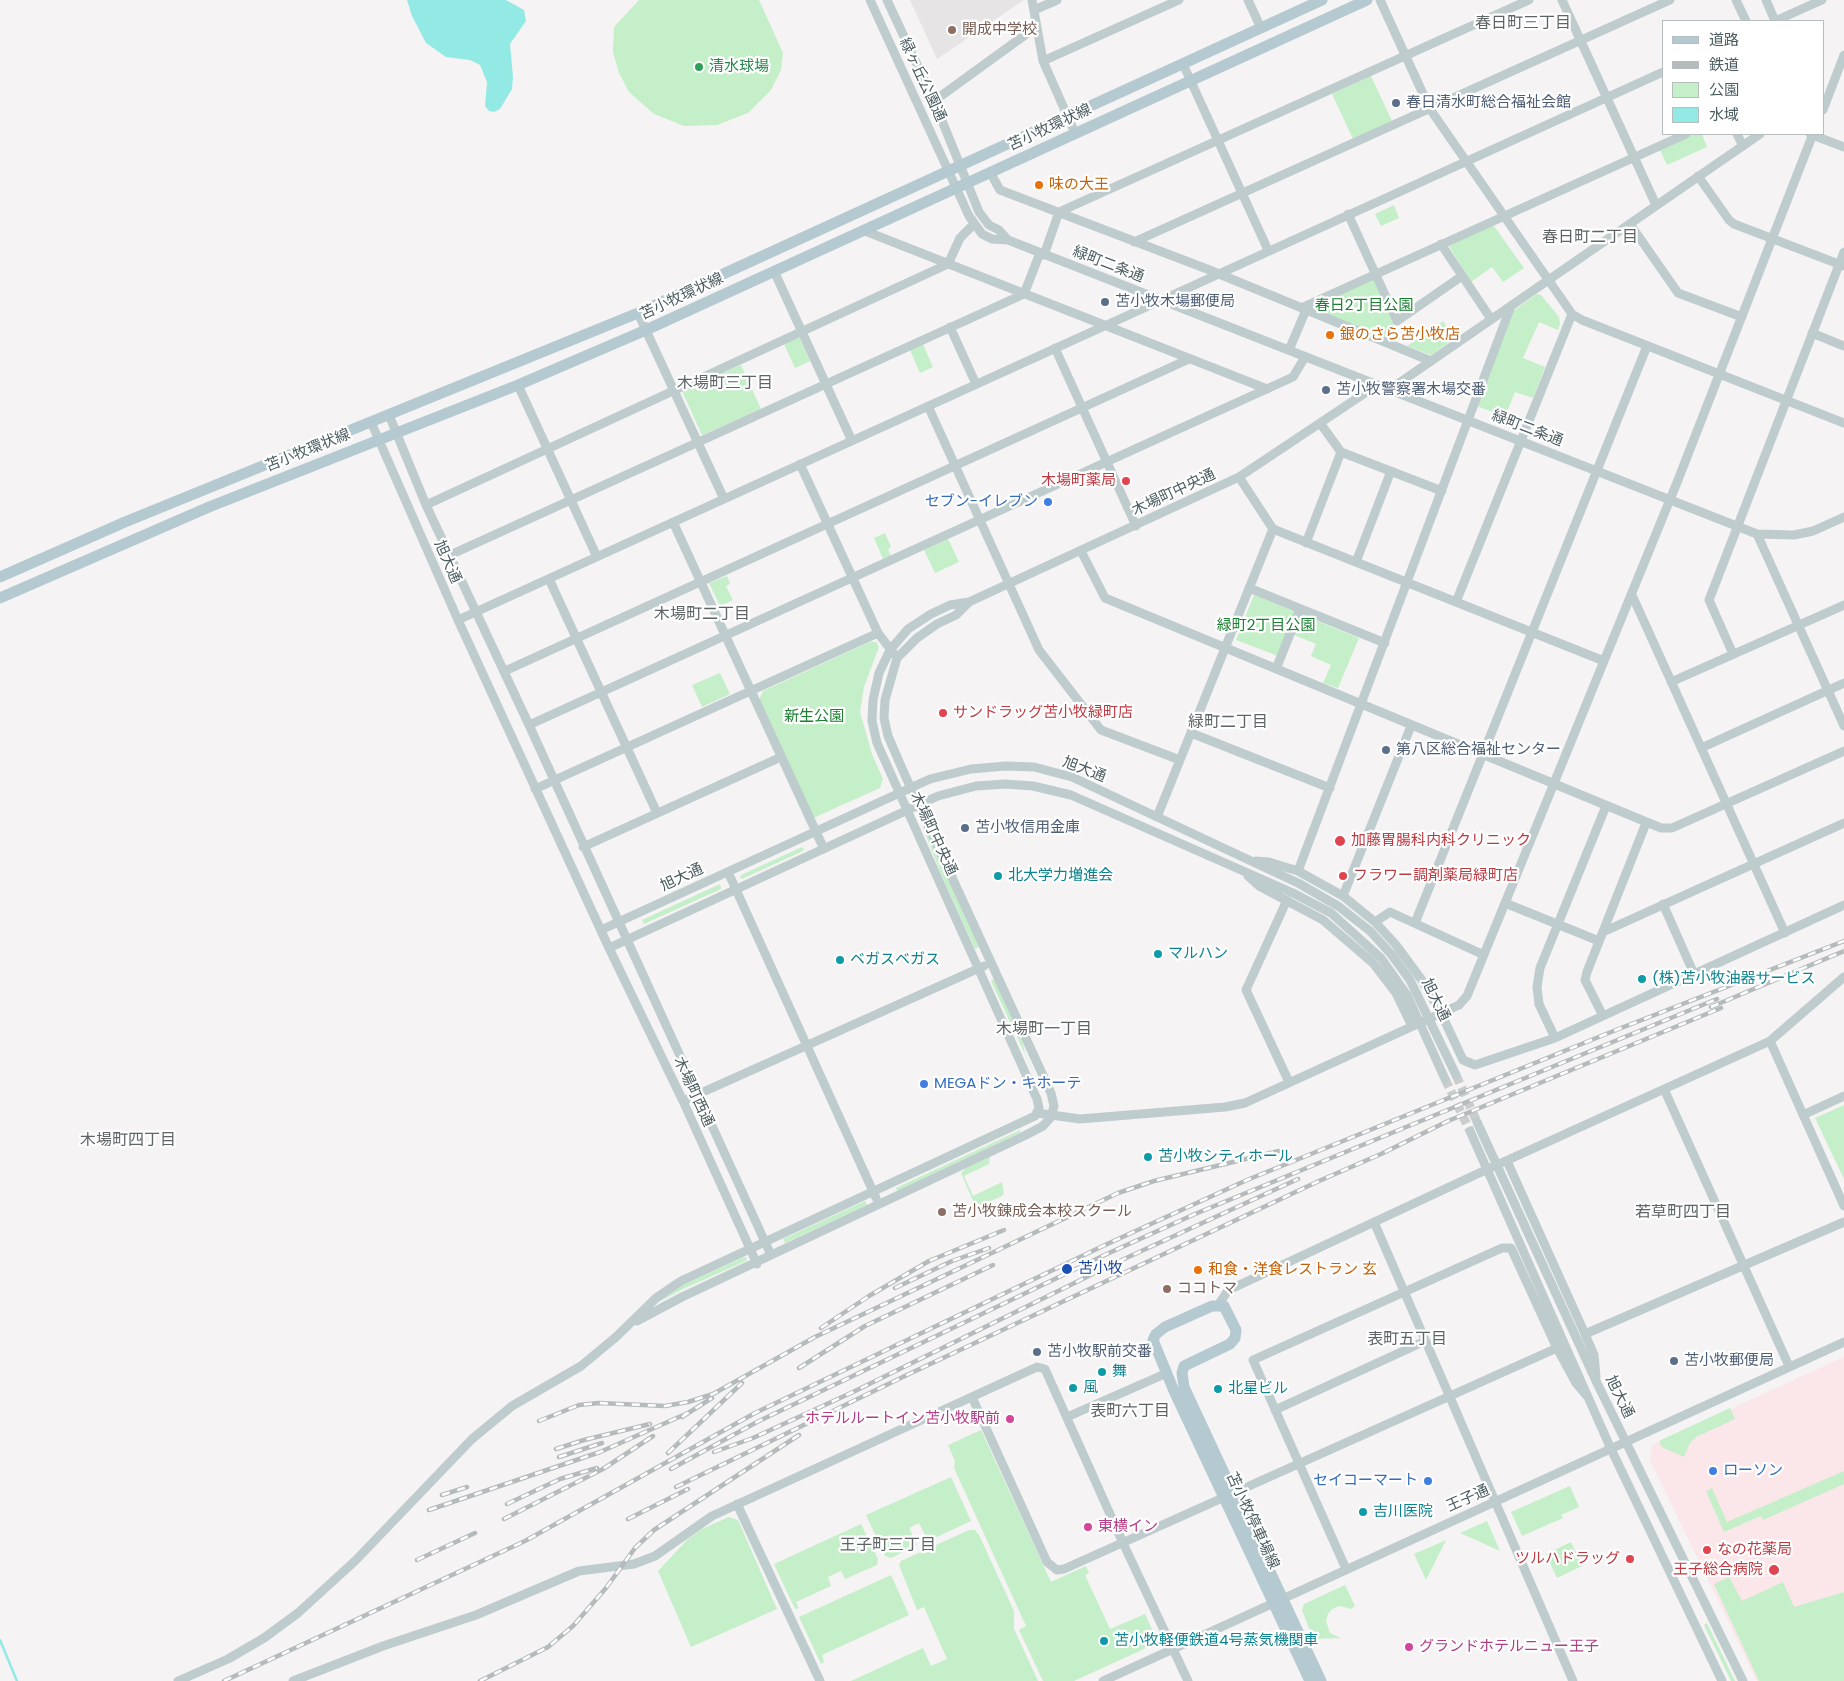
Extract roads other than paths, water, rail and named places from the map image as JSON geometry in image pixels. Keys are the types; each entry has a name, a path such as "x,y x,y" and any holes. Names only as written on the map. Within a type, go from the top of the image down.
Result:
{"main road":[{"name":"苫小牧環状線","path":"0,577 125,522 638,313 1322,0"},
{"name":"苫小牧環状線","path":"0,598 209,507 518,385 646,330 1367,0"},
{"name":"苫小牧停車場線","path":"1229,1495 1184,1387 1182,1373 1184,1366 1230,1344 1235,1338 1236,1330 1224,1306 1219,1304 1188,1316 1156,1334 1153,1340 1167,1373 1229,1495 1278,1600 1310,1681"},
{"name":"苫小牧停車場線","path":"1278,1600 1322,1681"}],"street":[{"name":"緑ヶ丘公園通","path":"870,0 948,171"},
{"name":"緑ヶ丘公園通","path":"887,0 934,101 961,166"},
{"path":"1032,0 1043,61 1075,133"},
{"path":"1034,10 1056,0"},
{"path":"1043,61 1179,0"},
{"path":"1248,0 1261,28"},
{"path":"1380,0 1430,109 1572,314 1647,346 1844,423"},
{"path":"450,555 1024,294 1059,212 1529,0"},
{"path":"1562,0 1656,206"},
{"path":"1134,242 1670,0"},
{"path":"1736,0 1746,20"},
{"path":"1766,0 1775,20"},
{"path":"1777,20 1822,0"},
{"path":"934,101 1036,27"},
{"path":"1824,107 1844,55"},
{"path":"1183,64 1268,250"},
{"path":"458,620 1662,72"},
{"path":"1824,90 1833,84"},
{"path":"1289,350 1303,309 1375,274 1684,135"},
{"path":"1738,135 1743,146"},
{"path":"1389,390 1759,135"},
{"path":"178,1681 228,1659 264,1638 298,1613 355,1561 472,1439 512,1406 581,1366 626,1328 656,1298 681,1281 749,1248 874,1193 1026,1122 1038,1113 1080,1119 1225,1107 1245,1103 1459,1004 1467,996 1632,595 1812,135"},
{"path":"1814,135 1844,147"},
{"name":"緑町二条通","path":"961,166 961,186 974,224 982,234 992,239 1008,240 1757,534 1794,535 1813,531 1844,517"},
{"name":"緑町二条通","path":"948,171 961,186 983,219 989,225 999,230 1008,240"},
{"path":"990,172 1000,190 1217,274 1431,361"},
{"path":"1698,176 1729,220 1841,266"},
{"path":"1348,214 1397,321 1462,276"},
{"path":"426,505 948,264 960,238 974,224"},
{"path":"1630,224 1678,292 1742,317"},
{"path":"865,231 1267,389"},
{"path":"1441,244 1492,319"},
{"path":"1733,654 1709,600 1812,334 1841,266 1844,252"},
{"path":"774,271 852,441"},
{"path":"1298,871 1511,306"},
{"path":"638,313 724,499"},
{"path":"1456,602 1572,314"},
{"path":"950,327 976,384"},
{"path":"1812,334 1844,346"},
{"path":"1415,923 1647,346"},
{"path":"1055,348 1136,526"},
{"path":"529,725 1293,377 1305,357"},
{"path":"505,672 1189,359"},
{"path":"518,385 597,557"},
{"name":"木場町中央通","path":"1038,1113 1037,1099 876,743 872,721 873,700 879,674 890,650 908,629 931,614 950,605 969,602 1010,584 1239,477 1377,385"},
{"path":"928,406 1039,650 1101,730 1180,760"},
{"name":"旭大通","path":"388,415 426,505 505,672 627,941"},
{"name":"旭大通","path":"371,422 458,620 610,948 938,796 976,786 1005,784 1033,786 1071,795 1243,871 1331,913 1381,958 1408,994 1445,1079"},
{"path":"1320,423 1341,452 1442,491"},
{"path":"1306,543 1341,452"},
{"path":"800,464 878,633 897,658"},
{"path":"1356,562 1391,471"},
{"path":"1239,477 1273,529 1604,661"},
{"path":"674,522 824,849"},
{"path":"1157,817 1273,529"},
{"path":"1757,534 1844,726"},
{"path":"1081,551 1105,598 1661,828 1672,828 1844,751"},
{"path":"549,579 657,813"},
{"path":"1249,588 1385,643"},
{"path":"1632,595 1785,933"},
{"name":"木場町中央通","path":"969,602 956,615 917,638 897,658 887,693 884,718 888,736 911,788 1051,1093 1054,1106 1052,1115"},
{"path":"1671,682 1844,605"},
{"path":"1276,669 1300,609"},
{"path":"536,789 878,633"},
{"path":"1701,748 1844,683"},
{"path":"1343,896 1411,726"},
{"path":"1191,733 1330,788"},
{"path":"583,847 781,757"},
{"name":"旭大通","path":"601,930 930,779 971,768 1034,767 1072,778 1298,883 1338,906 1370,931 1392,954 1410,980 1456,1075"},
{"path":"1555,1038 1540,1004 1537,987 1540,968 1606,806"},
{"path":"1603,1016 1585,980 1646,823"},
{"path":"1603,932 1844,823"},
{"path":"1248,860 1269,862 1298,871 1343,896 1375,922 1396,945 1421,979 1463,1060 1475,1065 1555,1038 1844,904"},
{"path":"1243,871 1259,886 1323,920 1373,963 1396,993 1414,1025"},
{"path":"728,872 879,1205"},
{"path":"1287,900 1246,990 1288,1082"},
{"path":"1505,903 1599,941"},
{"path":"1662,904 1694,974"},
{"path":"1375,922 1390,912 1484,955"},
{"name":"木場町西通","path":"627,941 771,1255"},
{"name":"木場町西通","path":"610,948 683,1100 757,1264"},
{"path":"683,1100 992,962"},
{"path":"1219,1304 1227,1292 1233,1288 1770,1041 1844,977"},
{"path":"1770,1041 1844,1206"},
{"path":"1664,1089 1789,1366"},
{"path":"1803,1115 1844,1096"},
{"path":"626,1328 682,1297 757,1264 771,1255 1038,1129 1048,1122 1052,1115"},
{"name":"旭大通","path":"1477,1122 1597,1383 1743,1681"},
{"name":"旭大通","path":"1470,1131 1611,1449 1722,1681"},
{"path":"1507,1161 1594,1355 1597,1383"},
{"path":"1374,1222 1573,1681"},
{"path":"1585,1334 1844,1222"},
{"path":"1346,1569 1253,1360 1502,1248 1511,1248 1557,1348 1576,1384 1588,1397"},
{"path":"1275,1410 1425,1341"},
{"name":"王子通","path":"1103,1681 1844,1342"},
{"path":"972,1397 1051,1567 1064,1569 1557,1348"},
{"path":"292,1681 383,1646 476,1616 579,1571 634,1564 655,1556 712,1516 1037,1367 1045,1369 1122,1543 1188,1681"},
{"path":"1067,1417 1167,1373"},
{"path":"737,1504 820,1681"}],"water":[{"path":"407,0 506,0 524,10 526,21 510,44 513,77 512,89 500,109 494,112 489,111 485,106 487,82 480,65 470,60 446,57 426,43 412,16"}],"waterway":[{"path":"0,1640 17,1681"}],"tunnel":[{"path":"1456,1075 1477,1122"},
{"path":"1445,1079 1470,1131"}],"railway":[{"path":"224,1681 525,1541 755,1413 1105,1245 1247,1180 1616,1030 1844,941"},
{"path":"1711,1007 1844,951"},
{"path":"671,1469 757,1422 1109,1253 1195,1214 1717,999"},
{"path":"676,1487 909,1374 1448,1121 1721,1008"},
{"path":"539,1421 579,1405 599,1403 665,1406 688,1402 713,1394 815,1337 1118,1193 1154,1181 1279,1151"},
{"path":"714,1452 753,1438 853,1392 1111,1265 1298,1179"},
{"path":"821,1328 869,1296 929,1261 1004,1230"},
{"path":"895,1288 952,1261 989,1248"},
{"path":"799,1368 865,1326 993,1265"},
{"path":"668,1453 742,1383"},
{"path":"682,1417 712,1398"},
{"path":"429,1510 600,1452 688,1413"},
{"path":"556,1449 584,1440 650,1424"},
{"path":"480,1681 548,1647 573,1626 606,1588 635,1548 654,1530 799,1435"},
{"path":"504,1519 603,1469 653,1436"},
{"path":"559,1457 602,1443"},
{"path":"507,1504 560,1479 597,1468"},
{"path":"442,1495 467,1487"},
{"path":"628,1519 688,1489"},
{"path":"417,1560 475,1533"}],"place":[{"name":"開成中学校","path":"952,30"},
{"name":"清水球場","path":"699,67"},
{"name":"春日清水町総合福祉会館","path":"1396,103"},
{"name":"味の大王","path":"1039,185"},
{"name":"苫小牧木場郵便局","path":"1105,302"},
{"name":"銀のさら苫小牧店","path":"1330,335"},
{"name":"苫小牧警察署木場交番","path":"1326,390"},
{"name":"木場町薬局","path":"1126,481"},
{"name":"セブン-イレブン","path":"1048,502"},
{"name":"サンドラッグ苫小牧緑町店","path":"943,713"},
{"name":"第八区総合福祉センター","path":"1386,750"},
{"name":"苫小牧信用金庫","path":"965,828"},
{"name":"加藤胃腸科内科クリニック","path":"1340,841"},
{"name":"北大学力増進会","path":"998,876"},
{"name":"フラワー調剤薬局緑町店","path":"1343,876"},
{"name":"マルハン","path":"1158,954"},
{"name":"ベガスベガス","path":"840,960"},
{"name":"(株)苫小牧油器サービス","path":"1642,979"},
{"name":"MEGAドン・キホーテ","path":"924,1084"},
{"name":"苫小牧シティホール","path":"1148,1157"},
{"name":"苫小牧錬成会本校スクール","path":"942,1212"},
{"name":"苫小牧","path":"1067,1269"},
{"name":"和食・洋食レストラン 玄","path":"1198,1270"},
{"name":"ココトマ","path":"1167,1289"},
{"name":"苫小牧駅前交番","path":"1037,1352"},
{"name":"苫小牧郵便局","path":"1674,1361"},
{"name":"舞","path":"1102,1372"},
{"name":"風","path":"1073,1388"},
{"name":"北星ビル","path":"1218,1389"},
{"name":"ホテルルートイン苫小牧駅前","path":"1010,1419"},
{"name":"ローソン","path":"1713,1471"},
{"name":"セイコーマート","path":"1428,1481"},
{"name":"吉川医院","path":"1363,1512"},
{"name":"東横イン","path":"1088,1527"},
{"name":"なの花薬局","path":"1707,1550"},
{"name":"ツルハドラッグ","path":"1630,1559"},
{"name":"王子総合病院","path":"1774,1570"},
{"name":"苫小牧軽便鉄道4号蒸気機関車","path":"1104,1641"},
{"name":"グランドホテルニュー王子","path":"1409,1647"}],"district":[{"name":"春日町三丁目","path":"1523,24"},
{"name":"春日町二丁目","path":"1590,238"},
{"name":"木場町三丁目","path":"725,384"},
{"name":"木場町二丁目","path":"702,615"},
{"name":"緑町二丁目","path":"1228,723"},
{"name":"木場町一丁目","path":"1044,1030"},
{"name":"木場町四丁目","path":"128,1141"},
{"name":"若草町四丁目","path":"1683,1213"},
{"name":"表町五丁目","path":"1407,1340"},
{"name":"表町六丁目","path":"1130,1412"},
{"name":"王子町三丁目","path":"888,1546"}],"park label":[{"name":"春日2丁目公園","path":"1364,306"},
{"name":"緑町2丁目公園","path":"1266,626"},
{"name":"新生公園","path":"814,717"}]}
